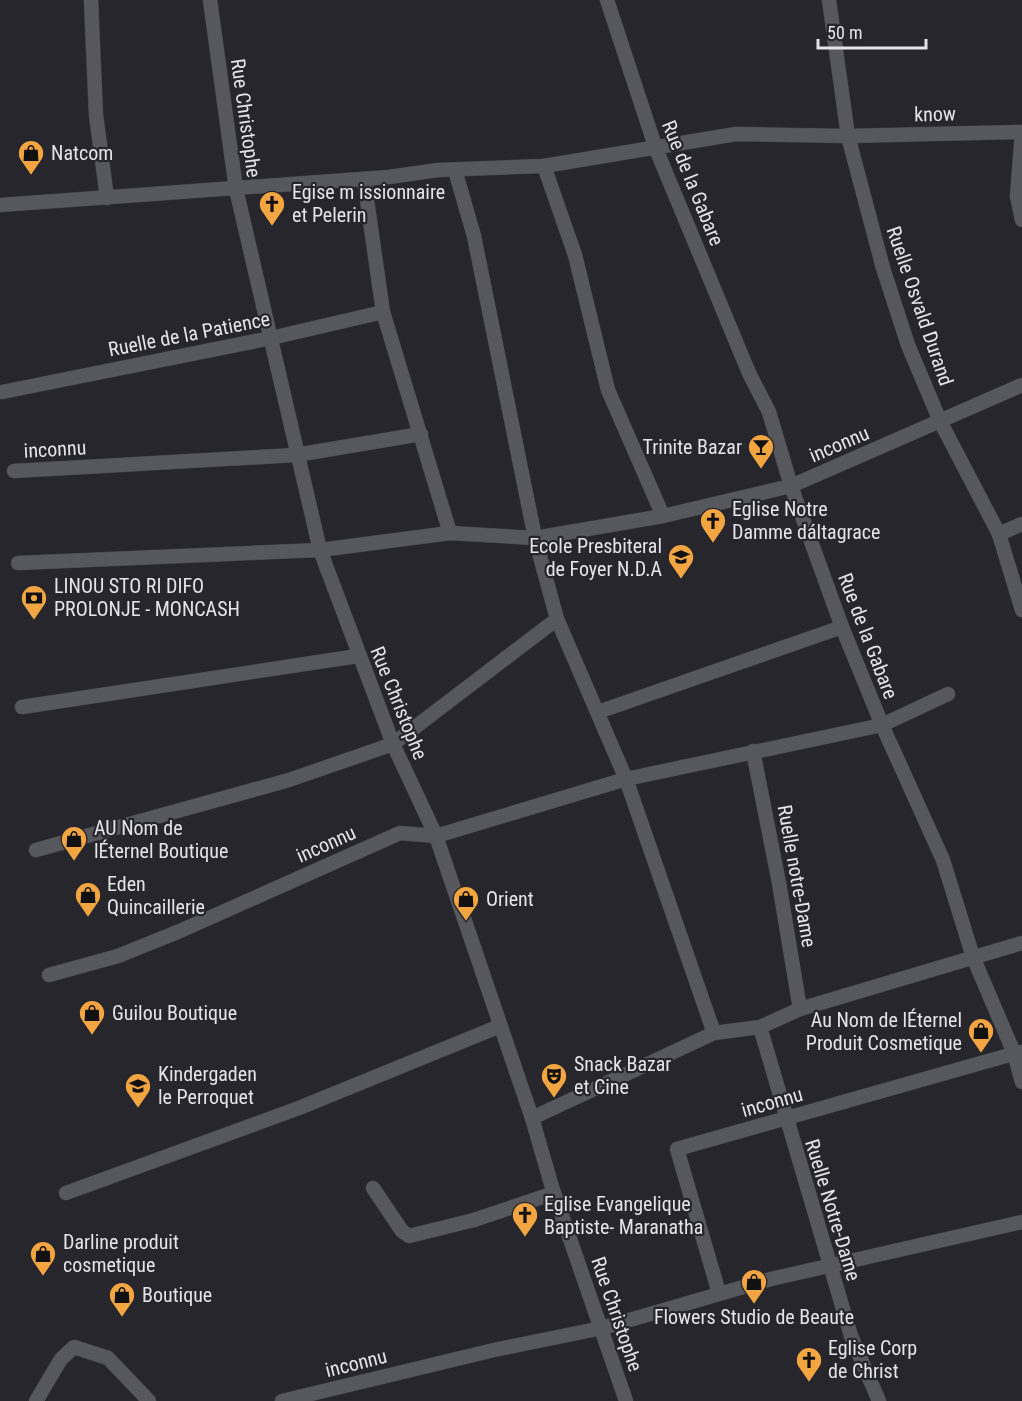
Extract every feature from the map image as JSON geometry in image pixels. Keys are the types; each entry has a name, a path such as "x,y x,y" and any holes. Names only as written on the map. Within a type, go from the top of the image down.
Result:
{"street":[{"path":"91,0 96,115 106,198"},
{"name":"Rue Christophe","path":"210,0 236,189 296,455 320,550 393,744 436,836 532,1118 554,1193 626,1401"},
{"name":"Rue de la Gabare","path":"607,0 656,149 749,373 769,412 790,486 842,627 882,725 944,860 973,957 1018,1052 1022,1082"},
{"name":"Ruelle Osvald Durand","path":"829,0 848,136 883,268 908,345 940,421 999,534 1022,610"},
{"path":"1022,132 1017,196 1022,220"},
{"name":"know","path":"848,136 1022,132"},
{"path":"0,205 364,179 438,170 544,166 736,134 848,136"},
{"path":"544,166 575,255 608,390 663,516"},
{"path":"455,170 474,236 535,538 558,619 626,779 714,1033"},
{"path":"364,179 383,312 450,533"},
{"name":"Ruelle de la Patience","path":"2,392 271,338 383,312"},
{"name":"inconnu","path":"18,563 320,550 450,533 535,538 663,516 790,486 1022,385"},
{"name":"inconnu","path":"14,471 296,455 421,434"},
{"path":"999,534 1022,524"},
{"path":"36,850 289,780 393,744 558,619"},
{"path":"598,712 842,627"},
{"path":"22,707 358,656"},
{"name":"inconnu","path":"49,975 118,956 180,931 400,833 436,836 626,779 882,725 948,694"},
{"name":"Ruelle notre-Dame","path":"753,751 780,883 800,1010"},
{"path":"532,1118 714,1033 760,1027 800,1010 1022,943"},
{"path":"66,1192 299,1108 500,1026"},
{"name":"Ruelle Notre-Dame","path":"760,1027 851,1336 879,1401"},
{"name":"inconnu","path":"719,1293 678,1149 1018,1052"},
{"path":"373,1188 402,1231 409,1236 474,1220 554,1193"},
{"name":"inconnu","path":"282,1401 494,1350 602,1328 719,1293 1022,1222"},
{"path":"36,1401 60,1359 74,1347 108,1358 149,1401"}],"place":[{"name":"Natcom","path":"31,176"},
{"name":"Egise m issionnaire et Pelerin","path":"272,227"},
{"name":"Trinite Bazar","path":"761,470"},
{"name":"Eglise Notre Damme dáltagrace","path":"713,544"},
{"name":"Ecole Presbiteral de Foyer N.D.A","path":"681,580"},
{"name":"LINOU STO RI DIFO PROLONJE - MONCASH","path":"34,621"},
{"name":"AU Nom de lÉternel Boutique","path":"74,862"},
{"name":"Eden Quincaillerie","path":"88,918"},
{"name":"Orient","path":"466,922"},
{"name":"Guilou Boutique","path":"92,1036"},
{"name":"Au Nom de lÉternel Produit Cosmetique","path":"981,1054"},
{"name":"Snack Bazar et Cine","path":"554,1099"},
{"name":"Kindergaden le Perroquet","path":"138,1109"},
{"name":"Eglise Evangelique Baptiste- Maranatha","path":"525,1238"},
{"name":"Darline produit cosmetique","path":"43,1277"},
{"name":"Flowers Studio de Beaute","path":"754,1305"},
{"name":"Boutique","path":"122,1318"},
{"name":"Eglise Corp de Christ","path":"809,1383"}]}
